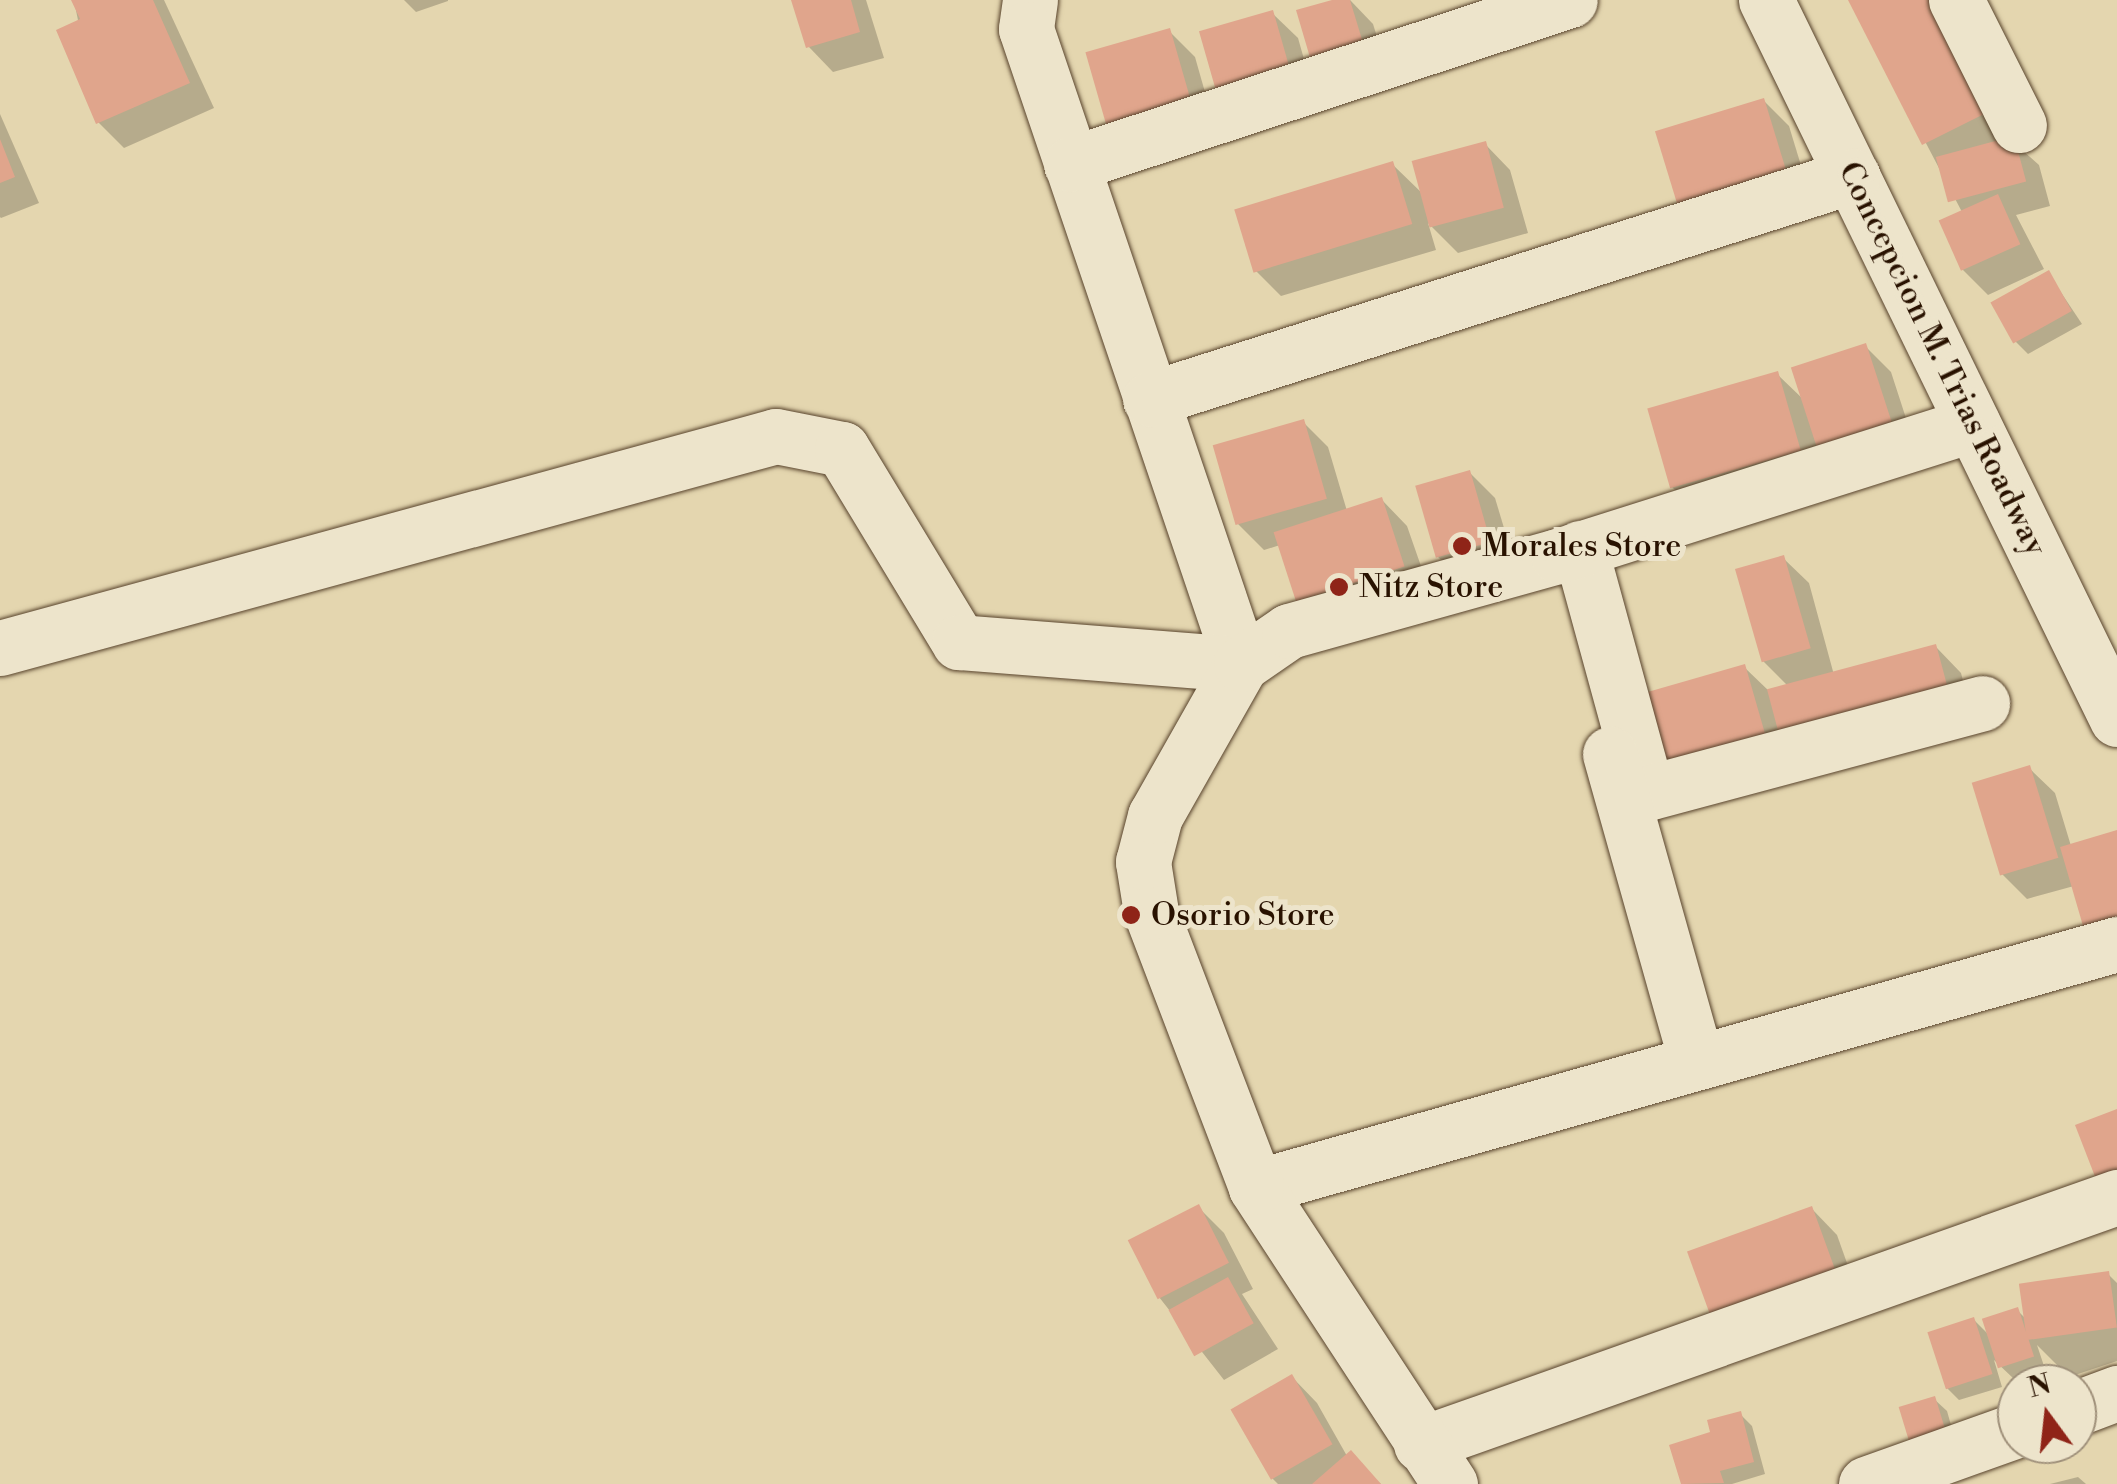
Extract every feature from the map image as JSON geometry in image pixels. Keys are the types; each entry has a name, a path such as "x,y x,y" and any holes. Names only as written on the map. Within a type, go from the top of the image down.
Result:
{"street":[{"path":"1030,0 1026,29 1241,664"},
{"path":"1071,164 1570,0"},
{"name":"Concepcion M. Trias Roadway","path":"1766,0 2117,719"},
{"path":"1956,0 2019,125"},
{"path":"1150,398 1852,176"},
{"path":"1973,424 1569,552 1289,631 1241,664 1155,816 1142,862 1151,912 1256,1187 1436,1464 2117,1197"},
{"path":"0,648 776,436 842,448 960,642 1241,664"},
{"path":"1569,552 1648,793 1982,704"},
{"path":"1569,552 1696,1059"},
{"path":"1256,1187 1696,1059 2117,944"},
{"path":"1866,1484 1997,1437"}],"building":[{"path":"71,0 153,0 190,83 96,124 56,30 80,19"},
{"path":"791,0 851,0 860,32 806,48"},
{"path":"1332,0 1350,0 1367,56 1314,71 1296,10"},
{"path":"1848,0 1948,0 2002,105 1922,145"},
{"path":"1273,10 1293,80 1219,101 1199,31"},
{"path":"1170,28 1192,106 1108,130 1085,52"},
{"path":"1764,98 1789,179 1680,213 1655,131"},
{"path":"2014,136 2026,181 1948,202 1936,157"},
{"path":"0,139 15,177 0,183"},
{"path":"1486,141 1504,208 1429,228 1412,161"},
{"path":"1393,161 1412,224 1254,273 1234,210"},
{"path":"1998,194 2020,244 1961,271 1939,220"},
{"path":"2049,270 2072,311 2013,344 1990,302"},
{"path":"1866,343 1892,424 1817,448 1791,367"},
{"path":"1778,371 1801,451 1670,488 1647,408"},
{"path":"1304,419 1327,499 1236,525 1213,445"},
{"path":"1470,470 1491,542 1436,558 1415,486"},
{"path":"1382,497 1405,566 1296,602 1274,532"},
{"path":"1784,555 1811,648 1762,662 1735,569"},
{"path":"1936,644 1951,700 1782,745 1767,689"},
{"path":"1745,664 1771,754 1662,786 1636,695"},
{"path":"2030,765 2058,858 2000,876 1972,783"},
{"path":"2117,830 2117,934 2088,943 2060,847"},
{"path":"2117,1109 2117,1186 2101,1192 2075,1125"},
{"path":"1199,1204 1229,1263 1158,1299 1128,1240"},
{"path":"1812,1206 1840,1282 1715,1328 1687,1251"},
{"path":"2109,1271 2117,1327 2027,1340 2019,1284"},
{"path":"1228,1277 1254,1323 1194,1356 1169,1310"},
{"path":"2018,1307 2034,1356 1997,1365 1982,1319"},
{"path":"1974,1317 1993,1374 1946,1389 1927,1332"},
{"path":"1292,1374 1332,1444 1271,1480 1231,1410"},
{"path":"1935,1396 1950,1444 1913,1455 1899,1407"},
{"path":"1741,1411 1754,1462 1720,1471 1724,1483 1681,1484 1669,1445 1710,1432 1707,1420"},
{"path":"1351,1450 1381,1484 1312,1484"}],"place":[{"name":"Morales Store","path":"1462,546"},
{"name":"Nitz Store","path":"1339,587"},
{"name":"Osorio Store","path":"1131,915"}]}
